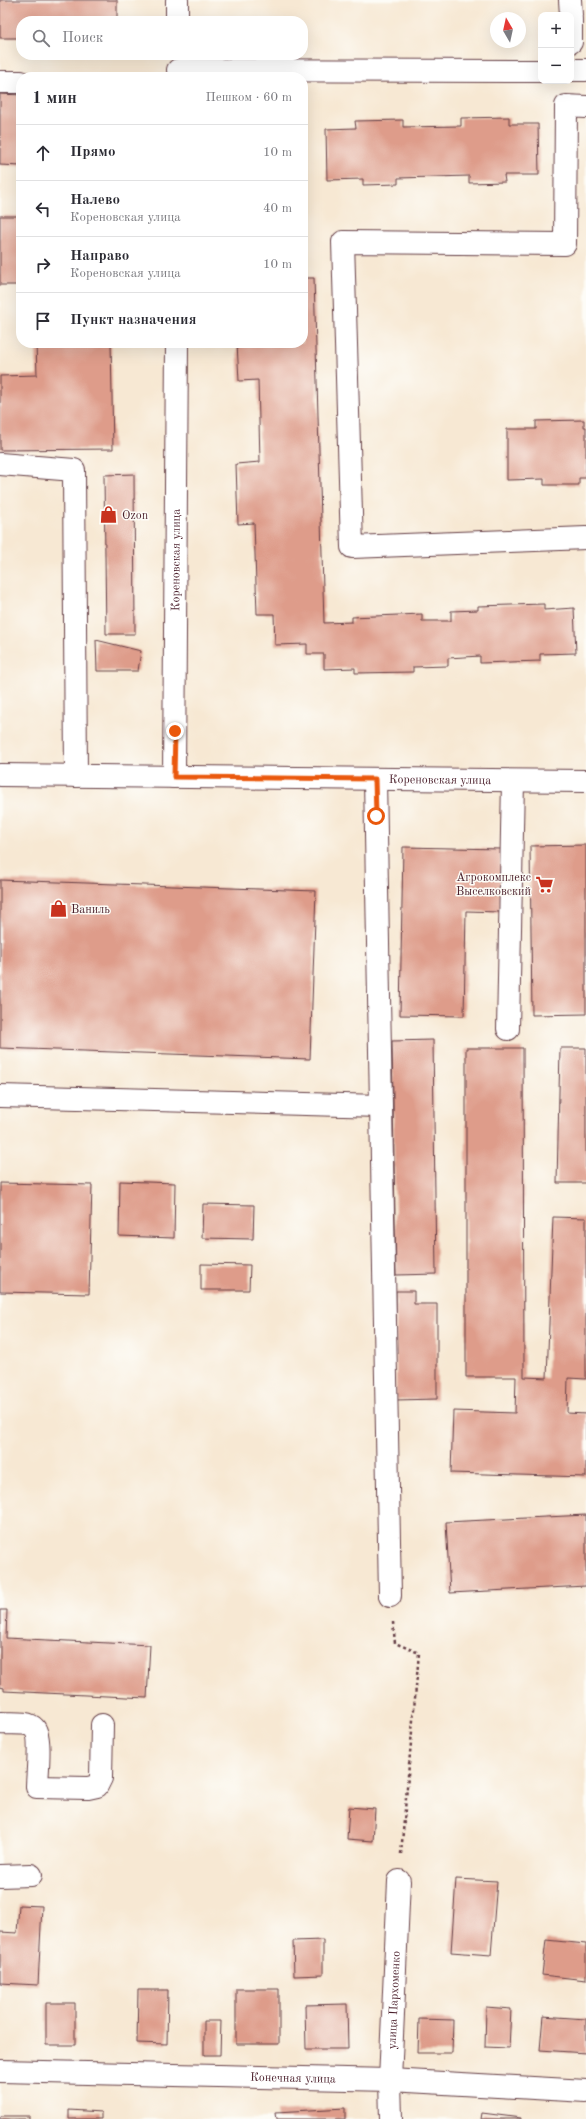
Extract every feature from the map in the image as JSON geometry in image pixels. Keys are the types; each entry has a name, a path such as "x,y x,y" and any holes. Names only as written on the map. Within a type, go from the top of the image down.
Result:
{"street":[{"path":"177,0 177,16"},
{"path":"178,67 538,70"},
{"path":"574,70 586,70"},
{"path":"0,82 16,82"},
{"path":"586,107 566,106 565,244 343,242 352,547 586,538"},
{"name":"Кореновская улица","path":"174,777 177,348"},
{"path":"0,464 74,470 76,776"},
{"name":"Кореновская улица","path":"0,775 586,781"},
{"path":"375,779 390,1596"},
{"path":"508,1029 513,781"},
{"path":"0,1096 381,1106"},
{"path":"0,1723 27,1724 34,1727 38,1735 37,1787 88,1788 97,1786 101,1778 102,1725"},
{"path":"0,1876 31,1875"},
{"name":"улица Пархоменко","path":"391,2119 390,2080 399,1881"},
{"name":"Конечная улица","path":"0,2071 390,2080 586,2091"}],"path":[{"path":"390,1596 395,1642 419,1653 399,1881"}],"building":[{"path":"0,0 117,0 117,16 16,16 16,38 0,38"},
{"path":"0,94 16,95 16,166 0,165"},
{"path":"509,117 509,124 538,124 539,175 504,175 505,182 469,183 469,176 398,178 398,184 363,185 363,179 327,180 326,129 356,128 355,121 403,120 403,127 461,126 461,118"},
{"path":"0,216 16,216 16,285 0,285"},
{"path":"308,278 314,278 324,623 352,622 352,617 422,614 422,621 451,621 451,611 478,610 478,606 544,604 544,610 574,608 576,653 540,654 540,661 480,663 480,656 448,658 448,666 413,667 413,672 355,673 355,668 324,669 324,654 307,654 307,644 275,645 274,614 257,614 254,523 238,524 236,464 260,462 258,380 239,381 237,348 308,348"},
{"path":"36,348 111,348 113,449 0,450 0,376 37,375"},
{"path":"584,420 584,427 586,427 586,478 579,478 579,485 544,485 544,479 507,480 507,429 536,429 536,421"},
{"path":"134,474 135,634 106,634 104,475"},
{"path":"96,640 141,651 138,671 97,671"},
{"path":"586,845 586,1014 532,1015 530,846"},
{"path":"403,847 501,849 500,912 466,911 464,1016 400,1015"},
{"path":"0,880 316,891 310,1059 0,1048"},
{"path":"433,1040 436,1274 396,1275 392,1041"},
{"path":"466,1048 523,1048 524,1377 547,1378 553,1217 586,1218 586,1379 568,1378 567,1413 586,1414 586,1477 451,1473 453,1411 515,1413 516,1377 466,1377"},
{"path":"560,1048 586,1048 586,1183 557,1183"},
{"path":"120,1181 175,1183 174,1238 119,1236"},
{"path":"0,1183 92,1185 89,1294 0,1292"},
{"path":"203,1204 254,1205 253,1239 202,1238"},
{"path":"201,1264 250,1265 249,1290 201,1290"},
{"path":"396,1291 414,1291 414,1304 437,1304 437,1399 396,1400"},
{"path":"586,1515 586,1586 450,1593 446,1522"},
{"path":"0,1610 7,1610 6,1638 150,1645 147,1698 4,1691 4,1688 0,1687"},
{"path":"349,1807 375,1809 373,1841 347,1839"},
{"path":"456,1879 497,1881 491,1955 451,1952"},
{"path":"19,1905 42,1906 38,1985 0,1983 0,1932 17,1933"},
{"path":"323,1940 323,1975 294,1976 293,1941"},
{"path":"546,1940 586,1944 586,1980 542,1975"},
{"path":"236,1989 279,1989 279,2044 236,2044"},
{"path":"138,1990 168,1990 167,2044 137,2043"},
{"path":"46,2003 75,2003 75,2045 46,2045"},
{"path":"347,2004 348,2049 306,2049 305,2005"},
{"path":"486,2007 511,2009 509,2048 485,2047"},
{"path":"543,2016 586,2019 586,2053 540,2050"},
{"path":"419,2019 453,2020 452,2053 418,2053"},
{"path":"204,2021 221,2021 220,2055 204,2055"},
{"path":"345,2108 345,2119 277,2119 276,2112"},
{"path":"69,2110 101,2112 101,2119 69,2119"},
{"path":"482,2113 521,2118 521,2119 481,2119"},
{"path":"0,2116 29,2116 29,2119 0,2119"}],"place":[{"name":"Ozon","path":"109,515"},
{"name":"Агрокомплекс Выселковский","path":"544,884"},
{"name":"Ваниль","path":"58,909"}],"route":[{"path":"175,731 174,777 375,779 376,816"}]}
